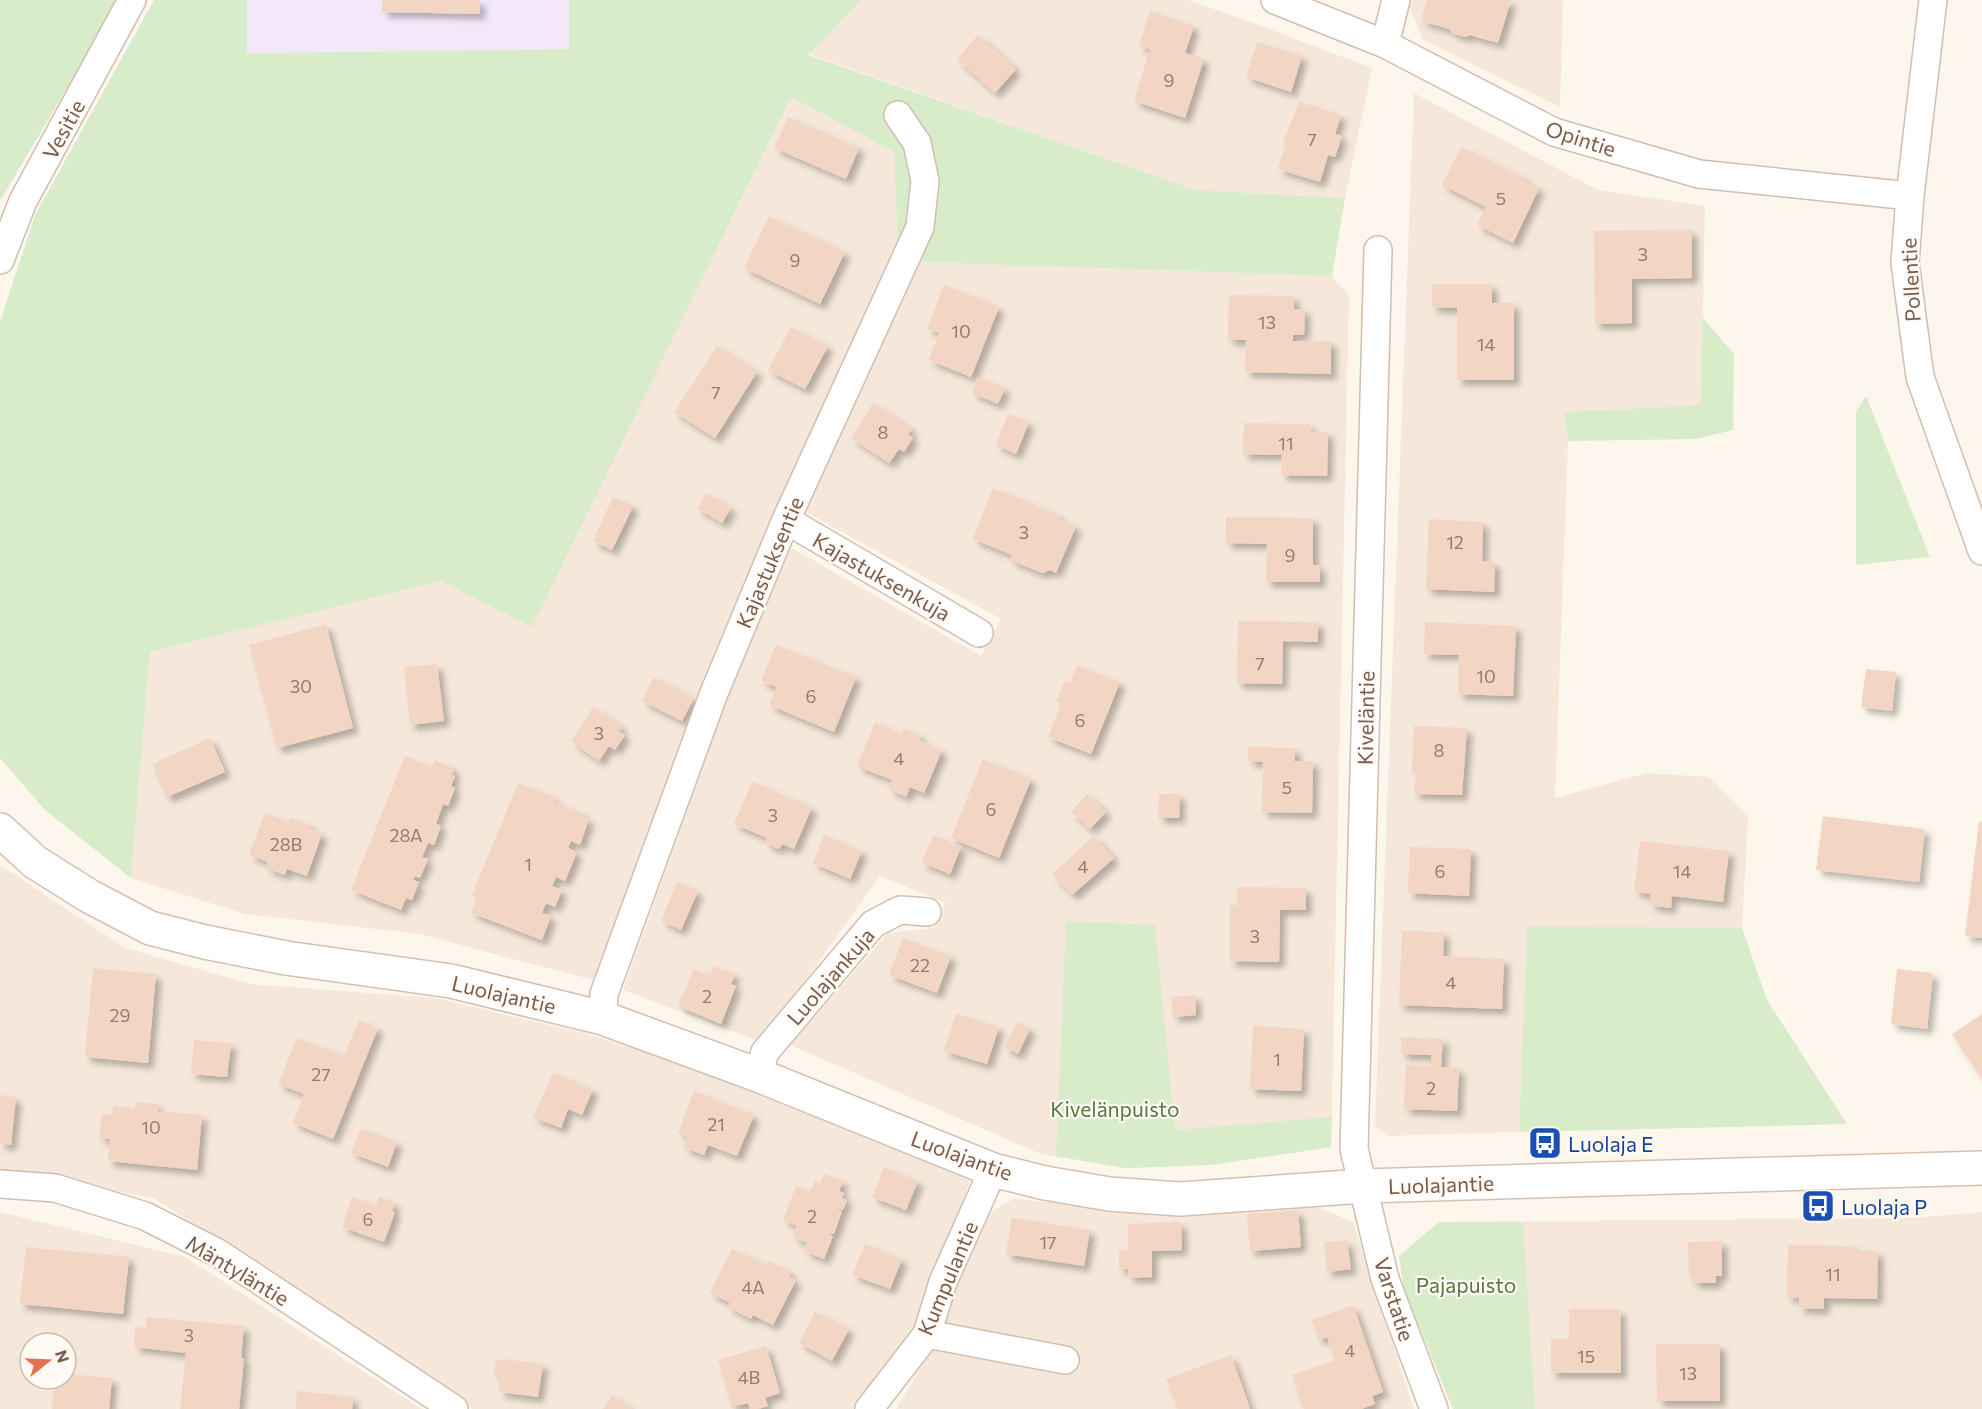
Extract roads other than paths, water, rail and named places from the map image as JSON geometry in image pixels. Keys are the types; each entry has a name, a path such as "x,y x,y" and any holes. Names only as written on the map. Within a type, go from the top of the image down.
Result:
{"main road":[{"name":"Luolajantie","path":"0,830 35,862 89,896 150,928 205,942 286,958 451,981 603,1018 758,1075 993,1170 1045,1184 1109,1194 1180,1199 1363,1186 1982,1168"}],"street":[{"name":"Vesitie","path":"0,260 23,201 132,0"},
{"name":"Opintie","path":"1275,0 1385,44 1554,132 1700,174 1910,196"},
{"path":"1385,44 1396,0"},
{"name":"Pollentie","path":"1933,0 1910,196 1905,263 1920,377 1982,550"},
{"name":"Kajastuksentie","path":"603,1018 604,994 714,693 786,520 920,227 925,181 917,143 898,116"},
{"name":"Kiveläntie","path":"1363,1186 1354,1149 1378,250"},
{"name":"Kajastuksenkuja","path":"786,520 979,633"},
{"name":"Luolajankuja","path":"758,1075 765,1052 873,924 900,910 927,912"},
{"name":"Kumpulantie","path":"869,1409 927,1334 943,1282 993,1170"},
{"name":"Mäntyläntie","path":"0,1184 55,1188 145,1216 218,1253 454,1409"},
{"name":"Varstatie","path":"1363,1186 1385,1279 1434,1409"},
{"path":"927,1334 1065,1360"}],"place":[{"name":"Luolaja E","path":"1545,1143"},
{"name":"Luolaja P","path":"1818,1206"}],"park label":[{"name":"Kivelänpuisto","path":"1115,1108"},
{"name":"Pajapuisto","path":"1466,1284"}]}
